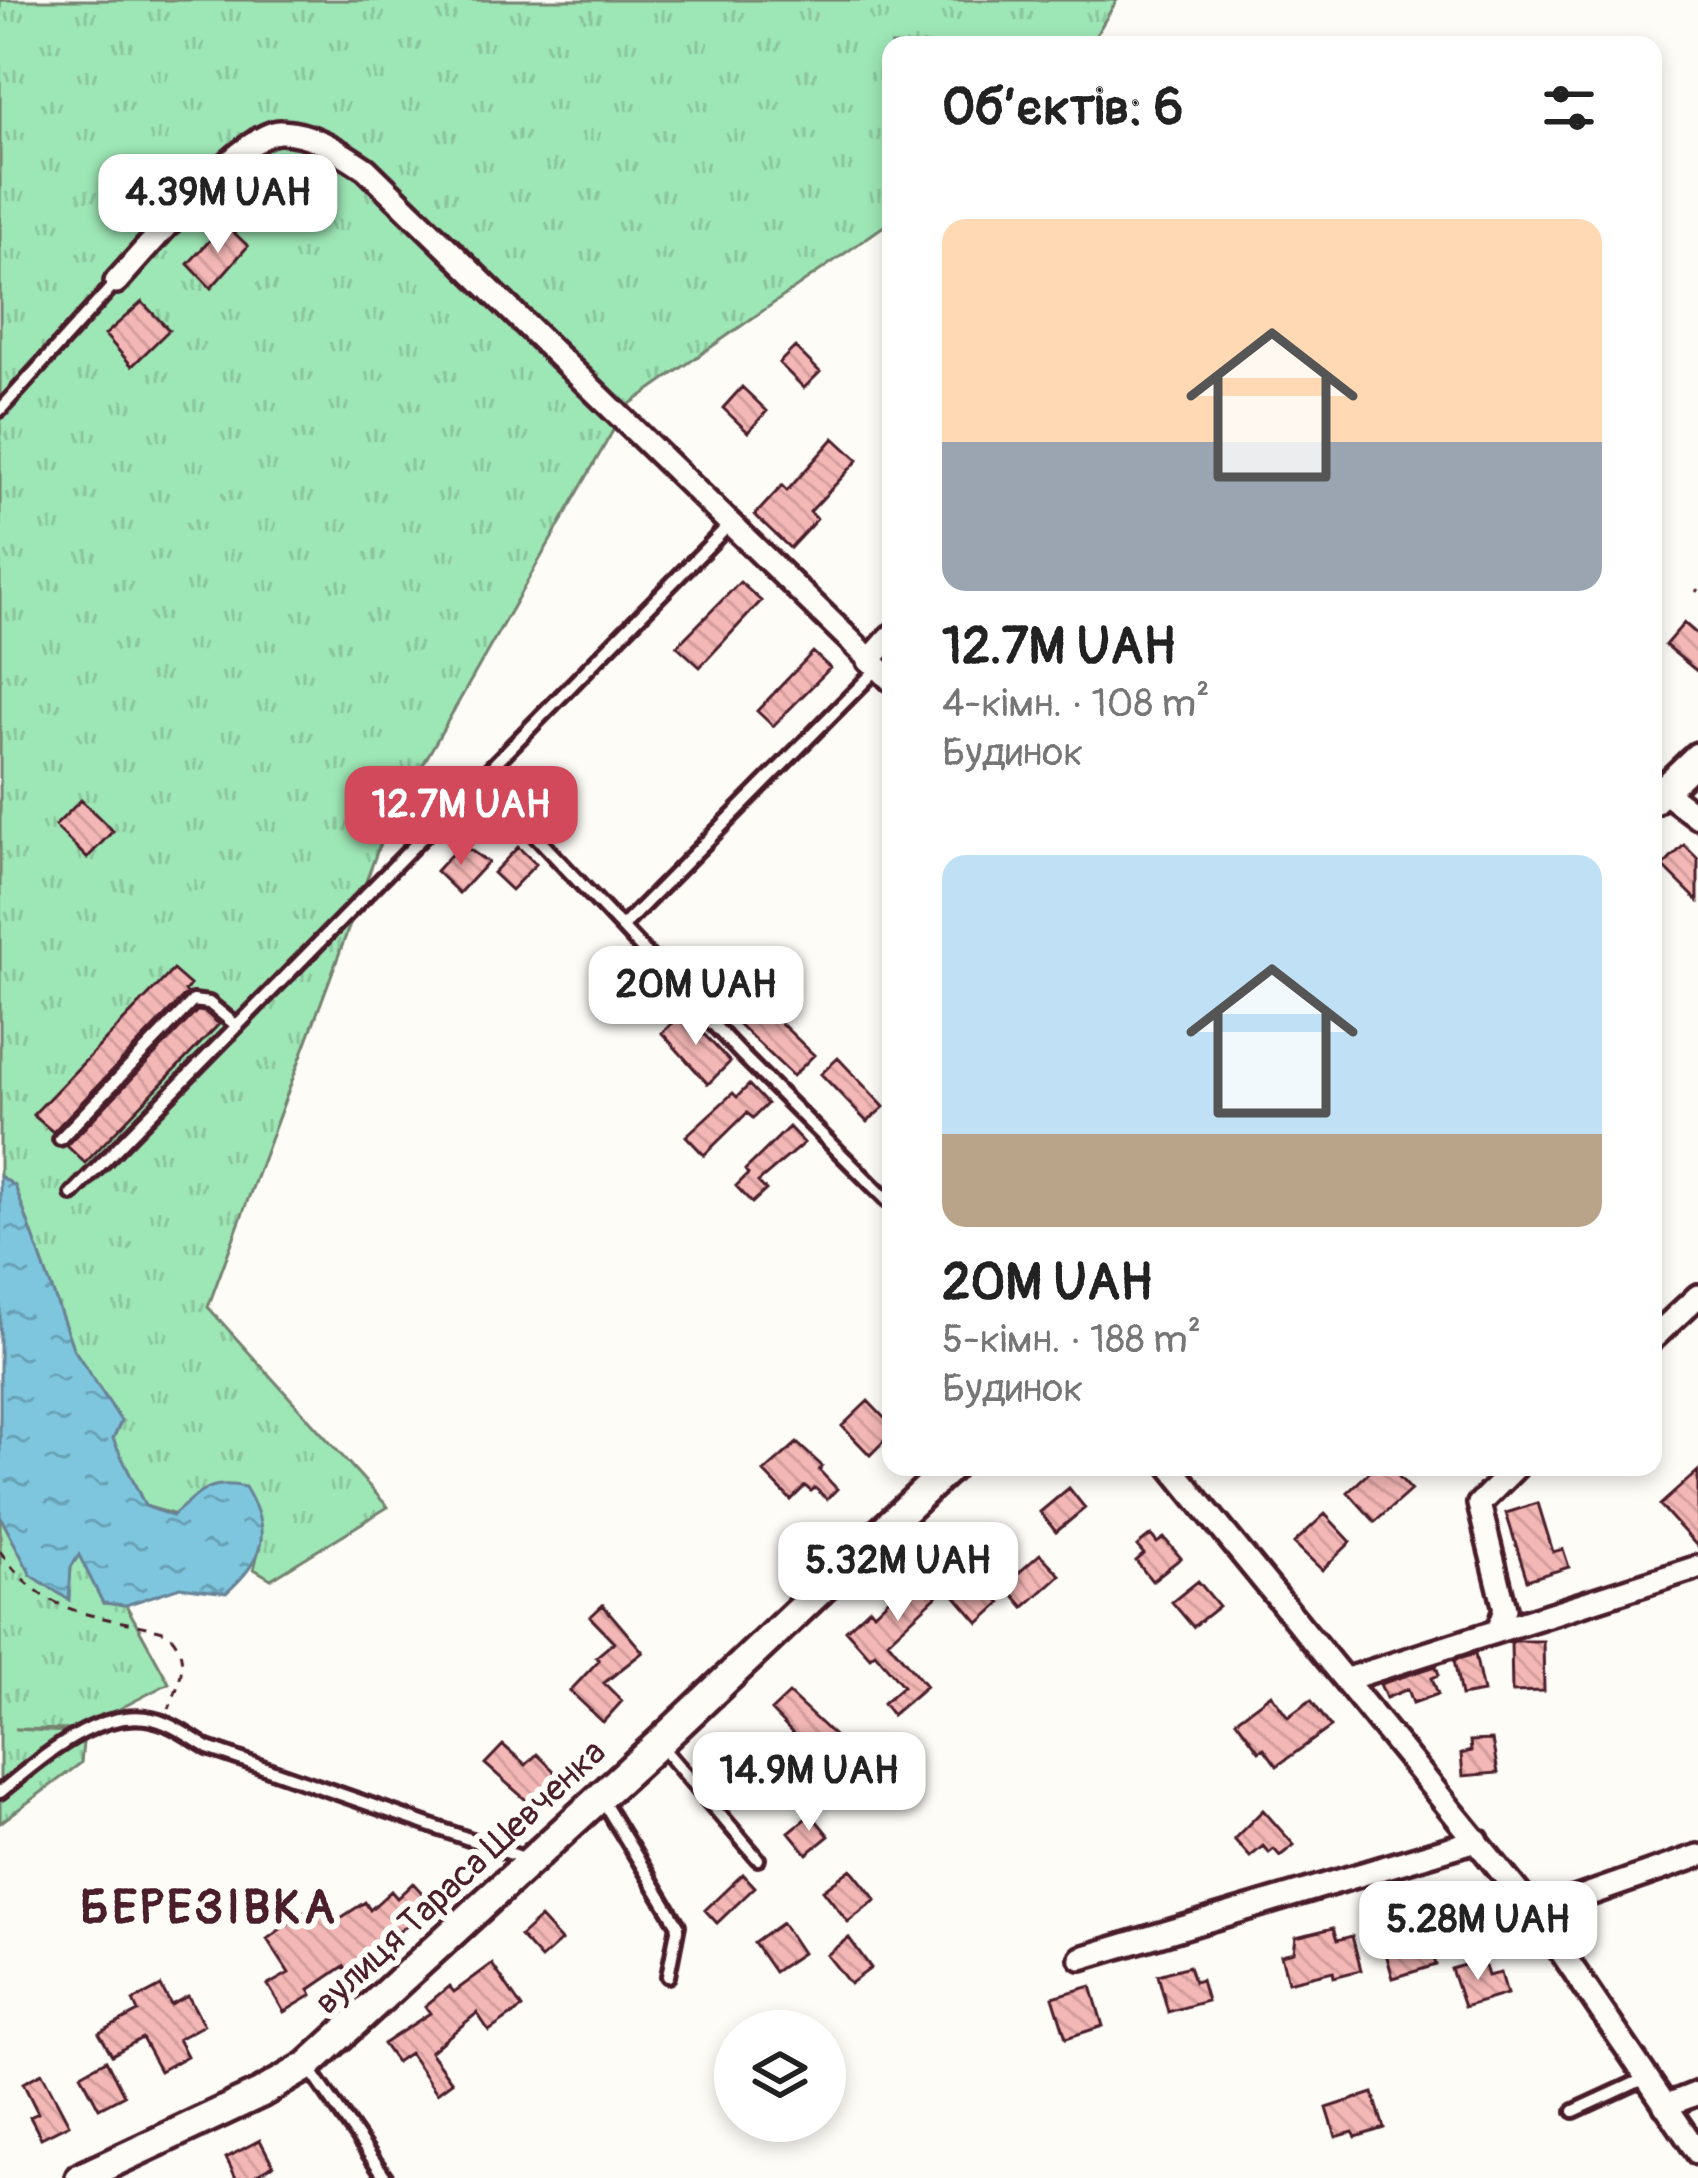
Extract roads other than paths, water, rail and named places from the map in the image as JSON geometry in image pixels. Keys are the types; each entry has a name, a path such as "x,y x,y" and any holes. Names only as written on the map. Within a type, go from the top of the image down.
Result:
{"street":[{"path":"116,282 207,182 265,134 279,131 310,137 367,170 879,670"},
{"path":"1662,791 1698,757"},
{"path":"1662,797 1698,817"},
{"path":"1662,1329 1698,1295"},
{"name":"вулиця Тараса Шевченка","path":"80,2178 261,2093 307,2066 941,1476"},
{"path":"1178,1476 1535,1913 1698,2153"},
{"path":"1499,1628 1505,1604 1479,1504 1507,1476"},
{"path":"1347,1679 1698,1567"},
{"path":"1081,1958 1478,1840"},
{"path":"1535,1913 1698,1856"},
{"path":"1665,2106 1698,2093"}],"lane":[{"path":"0,410 116,282"},
{"path":"72,1194 729,525"},
{"path":"622,927 879,670"},
{"path":"481,778 882,1195"},
{"path":"60,1139 194,1001 209,1003 237,1026"},
{"path":"0,1792 38,1762 102,1724 134,1718 164,1721 208,1748 532,1861"},
{"path":"659,1743 758,1859"},
{"path":"600,1795 678,1924 668,1976"},
{"path":"307,2066 386,2178"},
{"path":"1574,2111 1649,2077"}],"water":[{"path":"0,1176 15,1186 73,1348 121,1421 113,1439 145,1506 172,1516 197,1495 222,1485 245,1487 254,1503 260,1545 249,1569 226,1593 180,1587 126,1605 103,1603 79,1555 71,1567 69,1600 31,1575 0,1516"}],"district":[{"name":"БЕРЕЗІВКА","path":"209,1908"}]}
